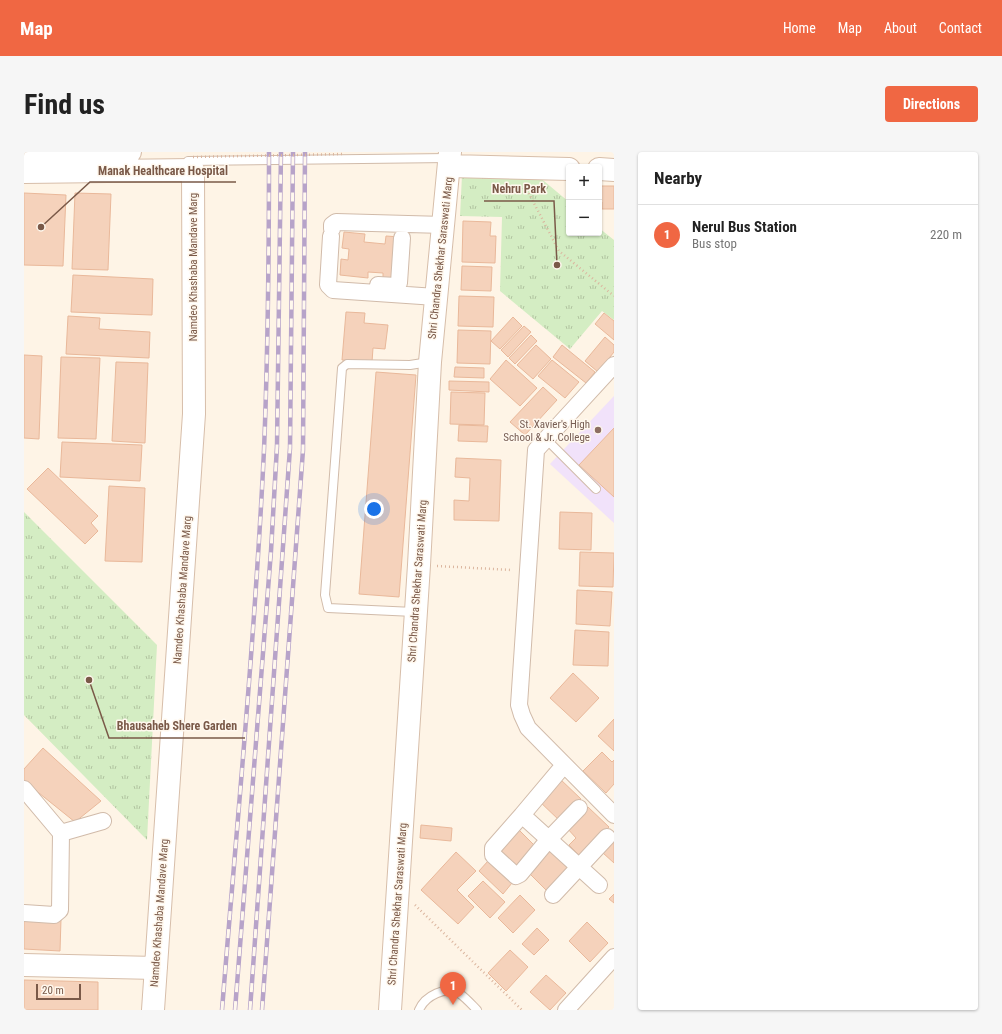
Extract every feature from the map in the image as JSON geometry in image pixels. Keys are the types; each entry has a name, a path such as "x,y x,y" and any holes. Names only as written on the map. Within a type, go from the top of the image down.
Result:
{"street":[{"path":"24,154 122,158"},
{"path":"450,159 525,168 566,168"},
{"name":"Shri Chandra Shekhar Saraswati Marg","path":"390,1010 419,566 430,362 450,159"},
{"path":"24,172 185,162"},
{"name":"Namdeo Khashaba Mandave Marg","path":"153,1010 194,414 185,162"},
{"path":"602,169 614,170"},
{"path":"436,297 333,290 328,285 331,233 332,225 336,222 406,231 444,224"},
{"path":"405,277 406,231"},
{"path":"329,282 396,286 399,283 406,231"},
{"path":"614,365 545,438 536,450 534,457 529,570 519,705 528,728 614,815"},
{"path":"564,765 493,848 493,855 516,876 520,874 579,808"},
{"path":"24,789 61,833 60,910 54,915 24,913"},
{"path":"522,815 599,884"},
{"path":"61,833 103,821"},
{"path":"553,895 607,837"},
{"path":"566,1010 614,957"},
{"path":"24,964 156,968"}],"lane":[{"path":"122,158 185,162 450,159"},
{"path":"415,612 328,608 325,595 342,368 347,364 410,366 430,362"},
{"path":"545,438 596,489"},
{"path":"419,1010 428,998 446,991 460,994 477,1010"}],"path":[{"path":"185,162 344,154"},
{"path":"525,168 525,189 559,251 614,296"},
{"path":"419,566 529,570"},
{"path":"398,888 522,1010"}],"shaded area":[{"name":"St. Xavier's High School & Jr. College","path":"614,396 614,523 550,464"}],"green space":[{"path":"462,175 538,176 566,199 566,236 602,236 602,230 614,240 614,320 602,311 570,349 500,291 502,217 460,216"},
{"path":"24,512 157,645 147,840 24,715"}],"building":[{"path":"602,186 614,186 614,209 602,209"},
{"path":"24,193 66,195 63,266 24,265"},
{"path":"75,193 111,194 108,270 72,269"},
{"path":"463,221 491,222 490,236 496,236 495,263 462,262"},
{"path":"344,232 365,234 364,242 385,244 386,236 400,237 396,280 383,279 383,273 368,272 368,278 340,275 341,259 348,260 349,249 342,248"},
{"path":"462,266 492,267 491,291 461,290"},
{"path":"73,275 153,279 152,315 71,312"},
{"path":"459,296 494,297 493,327 458,326"},
{"path":"346,312 365,313 364,323 388,325 385,349 373,348 372,362 342,360"},
{"path":"604,313 614,321 614,340 595,324"},
{"path":"68,316 100,318 99,329 150,332 149,358 66,354"},
{"path":"513,317 522,326 500,349 491,341"},
{"path":"524,326 531,332 508,357 501,350"},
{"path":"458,330 491,331 490,364 457,363"},
{"path":"531,335 537,341 515,364 509,358"},
{"path":"605,337 614,345 614,352 598,372 585,361"},
{"path":"536,345 551,359 533,379 517,365"},
{"path":"562,345 595,372 586,383 553,357"},
{"path":"24,355 42,356 39,439 24,438"},
{"path":"61,357 100,358 96,439 58,438"},
{"path":"506,360 537,388 520,406 490,379"},
{"path":"552,360 579,382 565,398 538,376"},
{"path":"116,362 148,363 145,443 112,441"},
{"path":"455,367 484,368 484,378 454,377"},
{"path":"376,372 416,375 399,597 359,594"},
{"path":"449,381 489,382 489,392 449,390"},
{"path":"543,387 557,400 525,435 510,422"},
{"path":"451,392 485,393 484,425 450,424"},
{"path":"459,425 488,426 487,442 458,441"},
{"name":"St. Xavier's High School & Jr. College","path":"614,428 614,497 579,465"},
{"path":"62,442 142,445 140,481 60,477"},
{"path":"456,458 501,460 499,521 454,520 454,500 469,501 470,478 455,477"},
{"path":"48,468 98,516 91,523 98,531 85,544 27,489"},
{"path":"109,486 145,488 142,562 105,561"},
{"path":"560,512 592,513 591,550 559,549"},
{"path":"580,552 614,553 613,587 579,586"},
{"path":"577,590 612,592 610,626 576,624"},
{"path":"575,630 609,632 608,666 573,665"},
{"path":"573,673 599,698 576,722 550,698"},
{"path":"614,719 614,751 598,736"},
{"path":"43,748 101,801 75,822 24,781 24,769"},
{"path":"602,752 612,762 614,760 614,784 606,793 583,771"},
{"path":"559,778 581,799 560,821 538,800"},
{"path":"588,807 609,827 581,857 569,845 576,838 567,828"},
{"path":"421,825 452,828 451,841 420,838"},
{"path":"516,827 538,849 519,873 496,850"},
{"path":"614,842 614,863 603,853"},
{"path":"549,848 573,870 550,894 527,871"},
{"path":"456,852 476,871 457,890 474,907 458,924 421,890"},
{"path":"488,861 512,883 503,894 479,871"},
{"path":"483,881 505,902 490,918 468,896"},
{"path":"614,894 614,903 609,899"},
{"path":"520,895 535,910 513,933 498,918"},
{"path":"24,918 61,919 60,951 24,949"},
{"path":"587,922 608,943 590,962 569,941"},
{"path":"537,928 549,940 534,955 522,944"},
{"path":"510,950 528,967 506,991 488,973"},
{"path":"546,975 566,993 550,1010 530,992"},
{"path":"24,980 98,982 98,1010 24,1010"}],"railway":[{"path":"222,1010 251,660 264,450 269,152"},
{"path":"235,1010 271,551 277,446 281,152"},
{"path":"250,1010 290,448 293,152"},
{"path":"262,1010 303,450 305,152"}],"place":[{"name":"Manak Healthcare Hospital","path":"41,227"},
{"name":"Nehru Park","path":"557,265"},
{"name":"St. Xavier's High School & Jr. College","path":"598,430"},
{"name":"Bhausaheb Shere Garden","path":"89,680"},
{"name":"Nerul Bus Station","path":"453,1005"}]}
